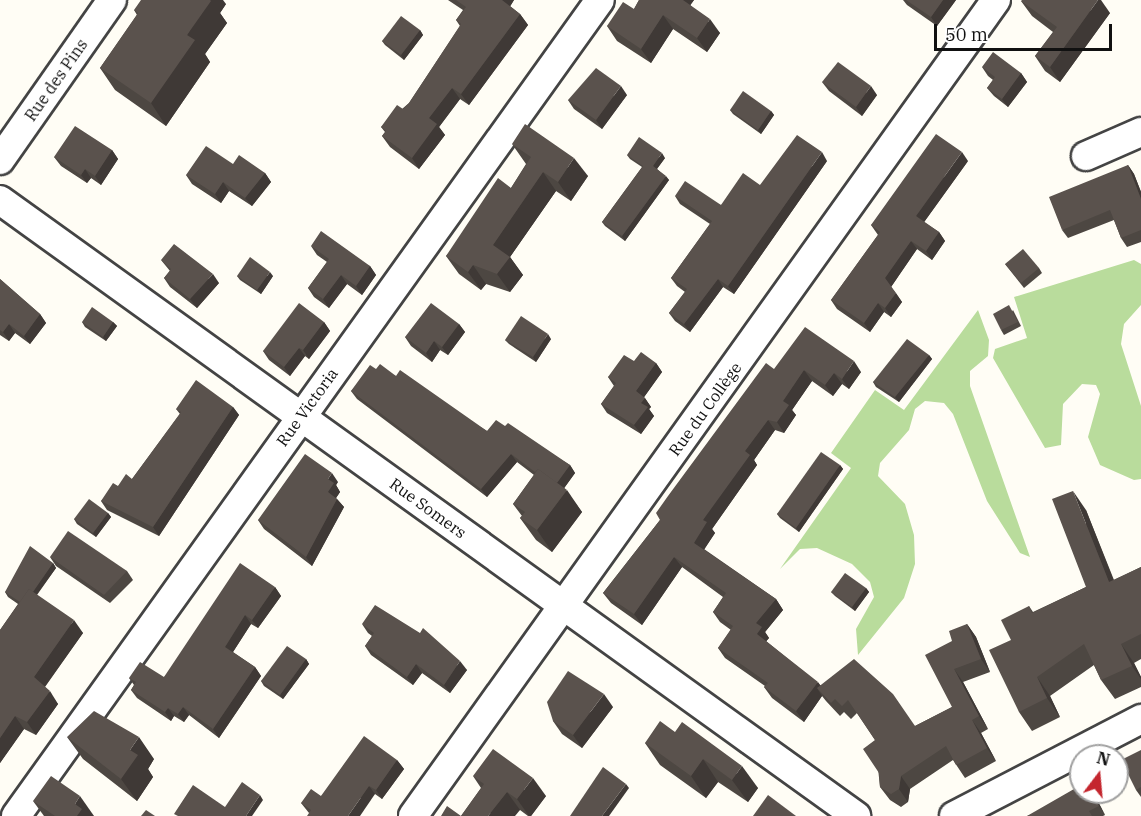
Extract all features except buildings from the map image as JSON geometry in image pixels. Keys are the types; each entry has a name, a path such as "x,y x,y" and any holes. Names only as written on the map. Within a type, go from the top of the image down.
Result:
{"street":[{"name":"Rue des Pins","path":"0,160 112,0"},
{"name":"Rue Victoria","path":"16,816 300,416 600,0"},
{"name":"Rue du Collège","path":"413,816 996,0"},
{"path":"1086,156 1141,132"},
{"name":"Rue Somers","path":"0,200 856,816"},
{"path":"954,816 1141,719"}],"green space":[{"path":"1134,260 1141,264 1141,305 1124,324 1121,344 1141,406 1141,479 1134,480 1100,465 1088,437 1100,394 1096,385 1082,384 1063,404 1061,445 1045,448 993,358 995,349 1027,338 1014,297"},
{"path":"978,310 989,340 988,356 970,371 970,386 1030,557 1020,553 987,501 953,414 944,403 925,401 915,409 909,430 880,463 878,476 905,504 914,535 915,564 904,598 858,655 856,629 874,597 870,582 852,564 817,548 800,549 780,569 851,468 831,453 875,390 904,410"}]}
